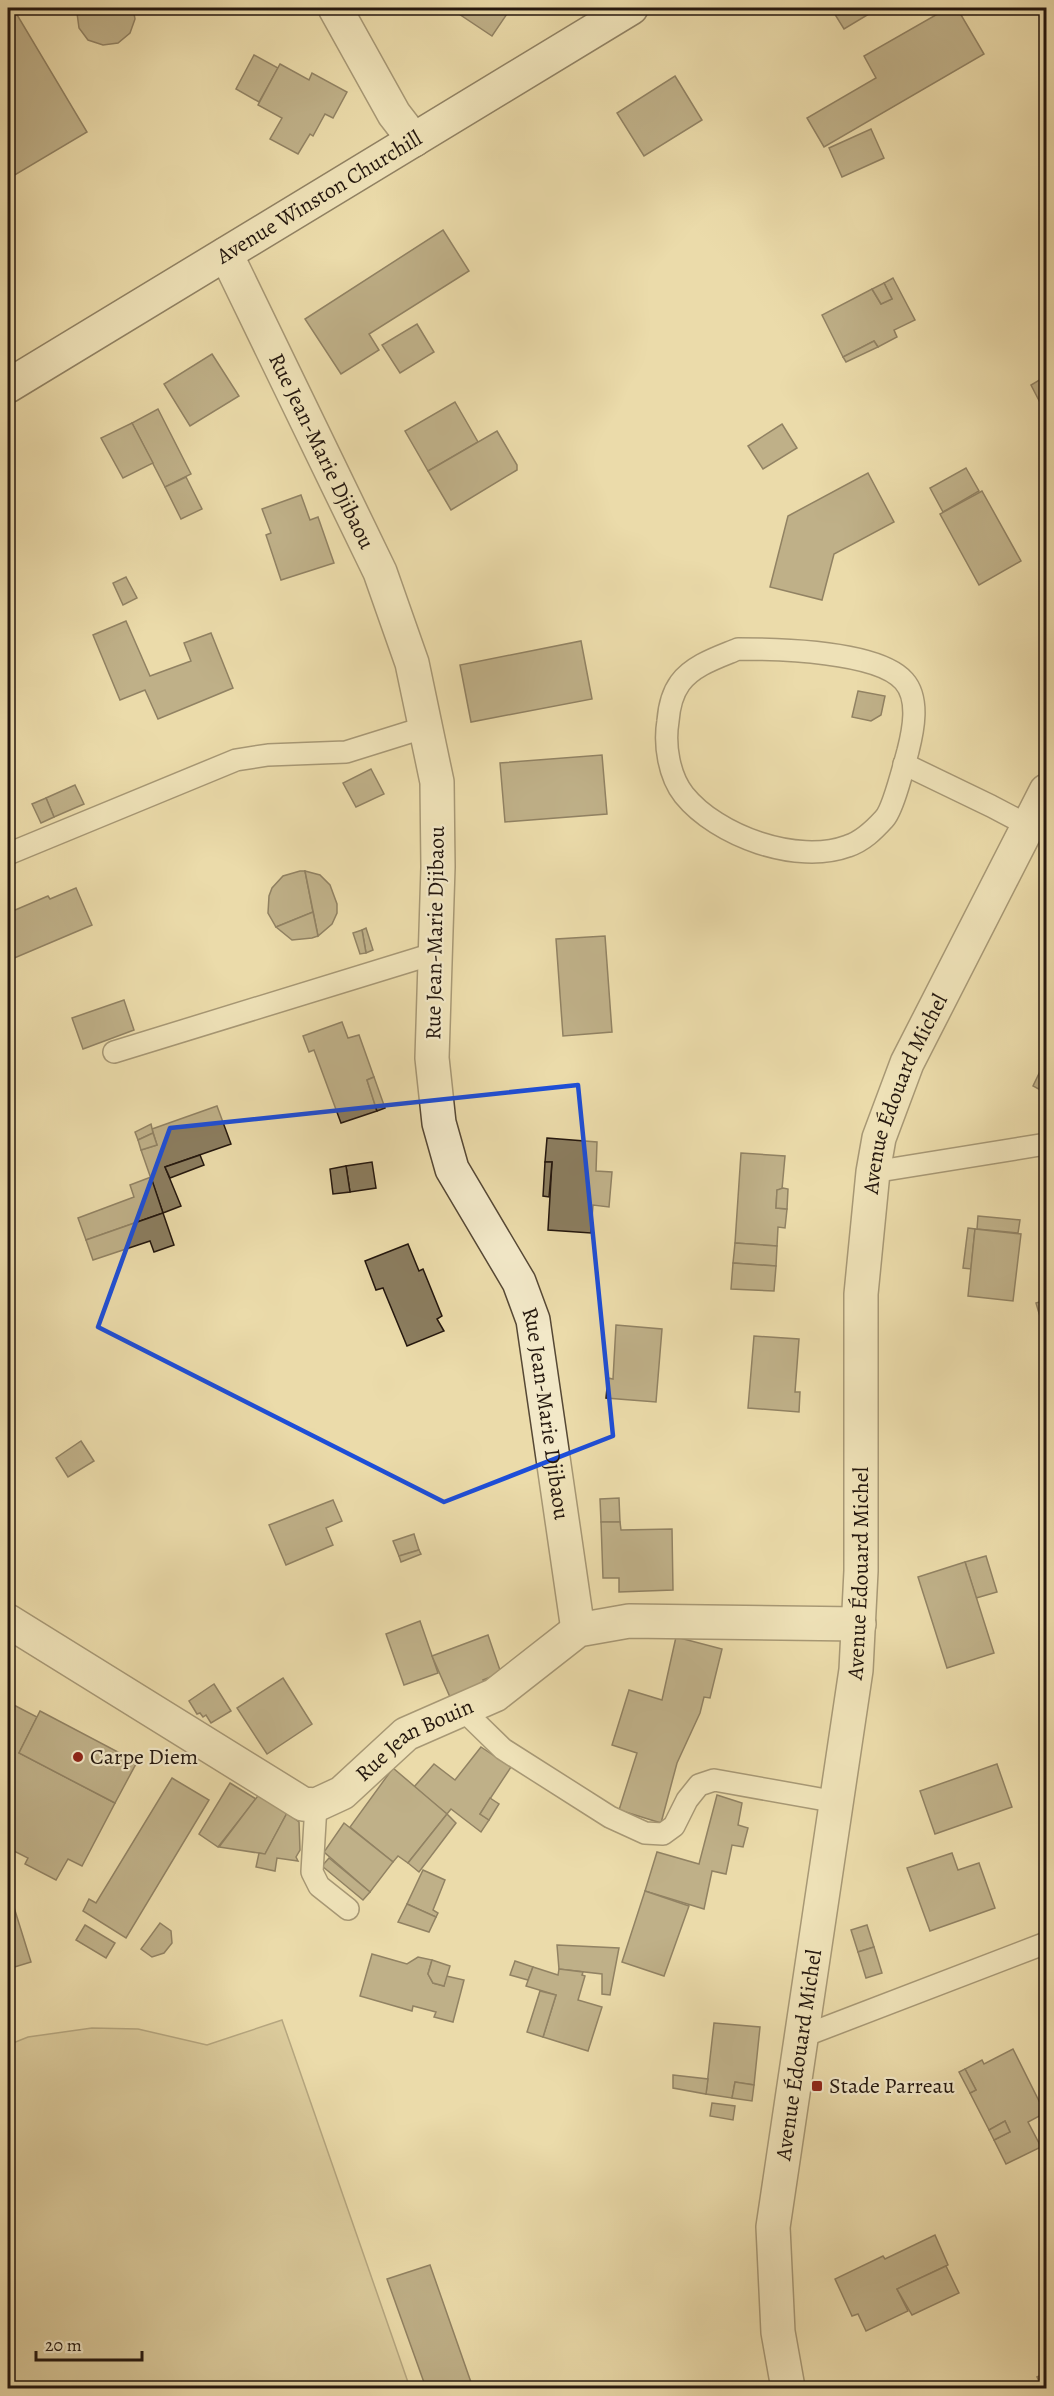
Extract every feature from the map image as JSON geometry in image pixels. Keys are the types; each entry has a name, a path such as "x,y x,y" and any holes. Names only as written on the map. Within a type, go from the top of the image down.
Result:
{"street":[{"path":"335,8 394,114 414,140"},
{"name":"Avenue Winston Churchill","path":"8,386 631,8"},
{"name":"Rue Jean-Marie Djibaou","path":"226,254 380,572 412,663 437,782 438,867 432,1058 439,1123 452,1168 519,1282 533,1320 578,1630"},
{"name":"Avenue Édouard Michel","path":"788,2388 778,2332 773,2227 856,1670 861,1571 861,1294 873,1172 879,1138 907,1064 1047,791"},
{"path":"8,1621 303,1804 316,1805"},
{"name":"Rue Jean Bouin","path":"316,1805 342,1793 406,1734 495,1695 578,1630 629,1621 859,1624"}],"lane":[{"path":"738,649 792,650 870,663 893,672 906,682 913,705 914,724 904,764 888,816 870,833 850,846 831,851 800,850 765,845 723,829 683,793 670,765 667,745 670,705 680,682 687,676 701,665 738,649"},
{"path":"8,854 236,760 268,754 346,752 426,727"},
{"path":"904,764 1029,826"},
{"path":"114,1052 436,953"},
{"path":"873,1172 1047,1144"},
{"path":"462,1709 503,1749 610,1817 645,1833 663,1834 675,1826 687,1800 699,1785 714,1780 837,1802"},
{"path":"316,1805 312,1872 320,1886 348,1909"},
{"path":"801,2037 1047,1943"}],"highlighted area":[{"path":"578,1085 613,1436 444,1502 98,1327 170,1128"}],"shaded area":[{"path":"282,2020 410,2388 8,2388 8,2045 28,2037 92,2028 138,2029 207,2045"}],"building":[{"path":"8,8 13,8 87,132 8,179"},
{"path":"79,8 133,8 135,19 130,33 118,43 103,45 88,40 79,28 77,13"},
{"path":"450,8 511,8 492,36"},
{"path":"831,8 879,8 844,29"},
{"path":"948,8 957,8 984,54 824,147 807,118 876,78 864,56"},
{"path":"254,55 278,68 259,102 236,89"},
{"path":"280,64 309,80 312,73 347,92 333,118 325,114 313,136 310,134 298,154 270,139 282,118 258,105"},
{"path":"675,76 702,120 644,156 617,113"},
{"path":"871,129 884,158 842,177 829,148"},
{"path":"443,230 469,271 369,334 379,350 341,374 305,319"},
{"path":"893,278 915,320 894,330 897,337 878,347 874,341 843,357 822,315 872,289 881,304 892,299 884,283"},
{"path":"884,283 892,299 881,304 872,289"},
{"path":"417,324 434,352 400,373 382,345"},
{"path":"874,341 878,347 846,362 843,357"},
{"path":"212,354 239,396 190,426 164,384"},
{"path":"1046,376 1046,414 1031,385"},
{"path":"455,402 478,442 428,471 405,431"},
{"path":"158,409 191,474 165,487 132,423"},
{"path":"132,423 153,463 123,478 101,438"},
{"path":"782,424 797,448 763,469 748,446"},
{"path":"497,431 517,465 517,470 451,510 428,471"},
{"path":"966,468 979,491 943,512 930,488"},
{"path":"868,473 894,522 834,554 822,600 770,587 788,516"},
{"path":"186,477 202,509 181,519 165,487"},
{"path":"982,491 1021,561 979,585 940,514"},
{"path":"301,495 310,520 318,517 334,563 281,580 266,535 271,533 262,509"},
{"path":"126,577 137,598 123,605 113,583"},
{"path":"126,621 150,676 191,661 184,643 211,633 233,688 158,719 145,690 120,700 93,635"},
{"path":"581,641 592,699 471,722 460,665"},
{"path":"858,691 885,696 881,715 871,721 852,717"},
{"path":"602,755 607,814 505,822 500,763"},
{"path":"371,769 384,794 356,807 343,783"},
{"path":"75,785 84,804 54,817 46,798"},
{"path":"46,798 54,817 41,823 32,804"},
{"path":"305,871 313,912 276,927 268,913 272,888 283,876"},
{"path":"305,871 320,875 330,885 337,904 337,913 332,924 318,936"},
{"path":"76,888 92,925 12,959 8,948 8,913 48,896 50,899"},
{"path":"313,912 318,936 292,940 276,927"},
{"path":"366,928 373,950 366,953 362,930"},
{"path":"362,930 366,953 360,954 353,933"},
{"path":"605,936 612,1032 563,1036 556,939"},
{"path":"124,1000 134,1030 83,1049 72,1018"},
{"path":"342,1022 348,1038 359,1035 374,1077 367,1080 377,1111 341,1123 314,1050 309,1052 303,1036"},
{"path":"1046,1059 1046,1093 1033,1086"},
{"path":"374,1077 385,1108 377,1111 367,1080"},
{"path":"217,1106 231,1144 165,1167 181,1206 163,1213 141,1150 157,1145 152,1129"},
{"path":"151,1124 153,1133 138,1140 135,1132"},
{"path":"153,1133 157,1145 141,1150 138,1140"},
{"path":"547,1138 597,1142 596,1171 612,1172 609,1207 593,1205 591,1233 548,1230 552,1162 545,1162"},
{"path":"741,1153 785,1156 782,1189 777,1190 776,1208 787,1209 785,1228 778,1227 777,1246 735,1243"},
{"path":"200,1155 204,1165 170,1178 165,1167"},
{"path":"372,1162 376,1188 350,1192 346,1166"},
{"path":"545,1162 552,1162 549,1197 543,1196"},
{"path":"346,1166 350,1192 333,1194 330,1169"},
{"path":"151,1177 163,1213 86,1240 78,1218 134,1197 130,1185"},
{"path":"788,1189 787,1209 776,1208 777,1190"},
{"path":"163,1213 174,1245 154,1252 150,1241 93,1260 86,1240"},
{"path":"978,1216 1020,1220 1018,1233 977,1229"},
{"path":"968,1228 975,1229 971,1269 963,1268"},
{"path":"975,1229 1021,1234 1013,1301 968,1296"},
{"path":"735,1243 777,1246 776,1266 733,1263"},
{"path":"408,1244 419,1271 423,1269 442,1316 437,1319 444,1331 407,1346 383,1288 376,1290 365,1261"},
{"path":"733,1263 776,1266 774,1291 731,1289"},
{"path":"1046,1300 1046,1330 1044,1330 1036,1303"},
{"path":"616,1325 662,1329 656,1402 606,1398 608,1378 613,1379"},
{"path":"754,1336 799,1339 795,1392 800,1392 799,1412 748,1408"},
{"path":"81,1441 94,1461 68,1477 56,1458"},
{"path":"619,1498 620,1522 601,1522 600,1499"},
{"path":"333,1500 342,1521 326,1528 333,1545 286,1565 269,1525"},
{"path":"601,1522 620,1522 621,1530 672,1529 673,1590 619,1592 619,1578 603,1578"},
{"path":"414,1534 419,1550 399,1556 393,1541"},
{"path":"419,1550 421,1554 401,1562 399,1556"},
{"path":"986,1556 997,1592 976,1598 965,1562"},
{"path":"965,1562 994,1653 947,1668 918,1577"},
{"path":"420,1621 438,1673 404,1685 386,1634"},
{"path":"488,1635 501,1673 483,1680 486,1685 450,1697 432,1656"},
{"path":"676,1637 722,1649 710,1698 704,1697 700,1713 677,1763 661,1823 619,1810 637,1753 612,1745 629,1690 662,1700"},
{"path":"283,1678 312,1724 267,1754 237,1708"},
{"path":"214,1684 231,1711 211,1723 206,1715 203,1717 200,1713 197,1714 189,1701"},
{"path":"8,1702 37,1717 19,1753 115,1803 82,1866 68,1859 56,1880 25,1864 28,1858 8,1848"},
{"name":"Carpe Diem","path":"40,1711 137,1762 115,1803 19,1753"},
{"path":"481,1747 511,1767 480,1814 489,1820 481,1832 451,1809 447,1814 414,1787 434,1764 455,1780"},
{"path":"997,1764 1012,1807 935,1834 920,1791"},
{"path":"393,1768 447,1814 408,1863 398,1856 393,1862 350,1827"},
{"path":"172,1778 209,1800 126,1938 83,1911 89,1899 96,1903"},
{"path":"230,1783 256,1799 218,1847 199,1834"},
{"path":"260,1793 287,1813 265,1854 219,1847"},
{"path":"717,1795 742,1803 738,1825 748,1828 743,1847 732,1845 726,1874 712,1871 704,1909 645,1891 657,1852 699,1864"},
{"path":"490,1798 499,1804 489,1820 480,1814"},
{"path":"287,1813 299,1822 300,1850 296,1857 298,1861 277,1858 275,1871 256,1867 259,1853 265,1854"},
{"path":"447,1814 456,1823 419,1872 408,1863"},
{"path":"344,1823 393,1862 370,1892 324,1852"},
{"path":"952,1853 958,1870 979,1863 995,1908 930,1931 907,1868"},
{"path":"329,1858 370,1892 363,1900 322,1866"},
{"path":"423,1870 445,1880 433,1910 438,1913 436,1917 407,1904"},
{"path":"8,1888 31,1962 8,1969"},
{"path":"645,1891 689,1906 664,1976 622,1962"},
{"path":"407,1904 436,1917 429,1932 398,1922"},
{"path":"160,1923 171,1931 172,1943 164,1953 152,1957 141,1949"},
{"path":"85,1925 115,1943 106,1958 76,1940"},
{"path":"867,1925 874,1947 858,1952 851,1930"},
{"path":"557,1945 619,1948 610,1995 602,1994 602,1974 559,1969"},
{"path":"874,1947 882,1973 866,1978 858,1952"},
{"path":"372,1954 407,1964 418,1957 432,1960 428,1974 433,1983 444,1986 446,1976 464,1980 453,2022 434,2017 436,2012 413,2006 412,2011 360,1996"},
{"path":"432,1960 450,1966 444,1986 433,1983 428,1974"},
{"path":"515,1961 533,1967 528,1980 510,1975"},
{"path":"533,1967 558,1975 559,1969 583,1972 582,1975 585,1976 578,2000 602,2007 588,2051 543,2037 556,1995 526,1986"},
{"path":"540,1991 556,1995 543,2037 527,2032"},
{"path":"714,2023 760,2027 754,2085 735,2082 732,2098 706,2094"},
{"path":"1013,2049 1045,2113 1028,2122 1041,2147 1006,2164 994,2140 1010,2132 1005,2121 989,2130 970,2093 976,2090 965,2069 982,2060 984,2064"},
{"path":"965,2069 976,2090 970,2093 959,2072"},
{"path":"673,2075 708,2079 706,2094 673,2088"},
{"path":"735,2082 754,2085 752,2101 732,2098"},
{"path":"712,2103 735,2106 733,2120 710,2116"},
{"path":"1005,2121 1010,2132 994,2140 989,2130"},
{"path":"935,2235 948,2265 897,2289 908,2311 866,2331 858,2314 852,2316 835,2279 883,2256 885,2259"},
{"path":"430,2265 473,2388 426,2388 387,2279"},
{"path":"946,2266 959,2293 912,2315 897,2289"},
{"path":"1046,2373 1046,2388 1042,2388 1037,2377"}],"place":[{"name":"Carpe Diem","path":"78,1757"},
{"name":"Stade Parreau","path":"817,2086"}]}
